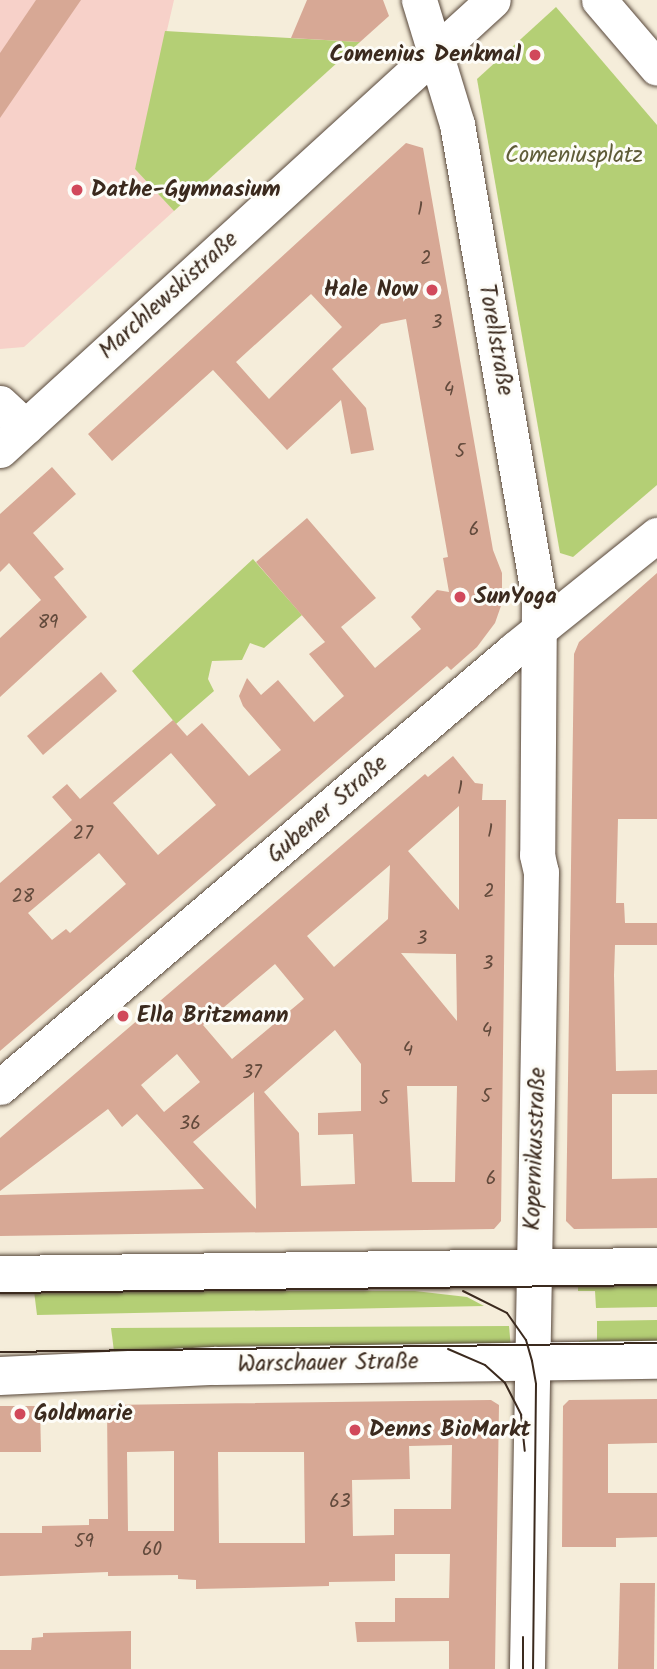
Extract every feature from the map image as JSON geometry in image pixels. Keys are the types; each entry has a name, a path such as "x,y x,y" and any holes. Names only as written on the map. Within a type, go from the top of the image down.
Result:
{"main road":[{"path":"0,1275 657,1267"},
{"name":"Warschauer Straße","path":"0,1376 107,1375 215,1366 657,1360"}],"street":[{"name":"Torellstraße","path":"419,0 438,52 474,217 539,600 540,630"},
{"name":"Marchlewskistraße","path":"0,450 493,0"},
{"path":"599,0 657,68"},
{"path":"0,403 26,427"},
{"name":"Gubener Straße","path":"0,1087 540,630 657,535"},
{"name":"Kopernikusstraße","path":"527,1669 541,872 537,855 540,630"}],"shaded area":[{"name":"Dathe-Gymnasium","path":"0,0 174,0 135,169 174,211 24,347 0,349"}],"green space":[{"name":"Comeniusplatz","path":"556,7 657,125 657,485 573,557 560,553 477,79"},
{"path":"165,31 360,42 174,211 135,169"},
{"path":"253,559 302,615 264,648 250,643 242,660 212,661 208,679 214,691 176,724 132,671"},
{"path":"657,1280 657,1307 596,1308 595,1291 578,1291 578,1281"},
{"path":"34,1291 415,1291 467,1297 484,1306 37,1315"},
{"path":"657,1320 657,1348 580,1350 579,1341 597,1340 597,1321"},
{"path":"509,1326 511,1349 115,1359 111,1328"}],"building":[{"path":"36,0 81,0 0,118 0,53"},
{"path":"307,0 383,0 389,16 360,42 291,38"},
{"path":"406,143 423,148 493,550 502,573 502,603 495,623 477,647 451,670 447,666 0,1051 0,883 72,820 52,797 67,784 80,799 173,720 187,736 202,723 249,776 281,750 243,706 239,696 247,678 261,695 278,680 314,722 344,696 309,654 325,642 256,562 307,518 376,598 341,627 375,668 421,629 411,617 437,590 449,592 443,558 448,557 406,319 381,324 332,369 366,408 374,450 351,454 341,400 287,450 213,370 112,461 88,434","holes":["311,294 342,327 269,399 236,362","171,753 216,805 158,855 113,803","99,853 126,884 70,933 66,929 52,940 28,913"]},
{"path":"52,467 76,494 33,533 64,569 54,577 87,617 0,697 0,638 41,600 9,563 0,572 0,514"},
{"path":"657,573 657,819 618,819 616,903 624,903 625,923 657,923 657,945 615,945 614,975 616,1071 657,1070 657,1094 612,1094 612,1179 657,1178 657,1228 574,1229 566,1221 574,654 579,642"},
{"path":"101,672 117,691 43,755 27,736"},
{"path":"453,756 475,783 483,784 482,800 506,800 501,1221 494,1229 0,1236 0,1195 204,1189 137,1114 122,1127 108,1109 0,1191 0,1138 425,774 428,777","holes":["459,806 459,910 408,851","390,865 388,919 334,967 307,936","401,953 456,954 457,1021","275,964 304,999 232,1059 203,1025","335,1030 361,1064 361,1111 318,1113 318,1135 353,1134 355,1184 301,1186 299,1133 264,1092","177,1054 200,1082 164,1112 141,1085","407,1086 457,1086 455,1182 412,1182","254,1092 254,1100 256,1209 193,1142"]},
{"path":"657,1399 657,1443 608,1444 608,1493 657,1493 657,1537 616,1538 616,1547 562,1547 563,1406 569,1400"},
{"path":"491,1400 499,1405 495,1669 449,1669 449,1641 357,1642 355,1622 395,1622 395,1598 449,1598 450,1554 395,1554 395,1581 329,1582 329,1586 196,1589 196,1580 178,1579 178,1575 108,1576 108,1572 0,1576 0,1533 42,1533 42,1526 89,1525 89,1519 108,1519 107,1405","holes":["452,1445 451,1509 394,1509 394,1535 353,1536 352,1480 410,1479 409,1446","174,1451 174,1531 128,1531 127,1452","218,1452 304,1452 305,1543 219,1543"]},
{"path":"0,1406 40,1406 41,1452 0,1452"},
{"path":"620,1583 655,1583 654,1669 618,1669"},
{"path":"131,1631 131,1669 0,1669 0,1650 31,1650 32,1638 43,1637 43,1633"}],"tram line":[{"path":"0,1293 657,1285"},
{"path":"463,1291 507,1313 526,1340 532,1361 536,1384 533,1669"},
{"path":"0,1352 657,1343"},
{"path":"448,1349 485,1365 505,1383 521,1415 525,1451"},
{"path":"523,1637 523,1669"}],"place":[{"name":"Comenius Denkmal","path":"535,55"},
{"name":"Dathe-Gymnasium","path":"77,190"},
{"name":"Hale Now","path":"432,290"},
{"name":"SunYoga","path":"460,597"},
{"name":"Ella Britzmann","path":"123,1016"},
{"name":"Goldmarie","path":"20,1414"},
{"name":"Denns BioMarkt","path":"355,1430"}]}
